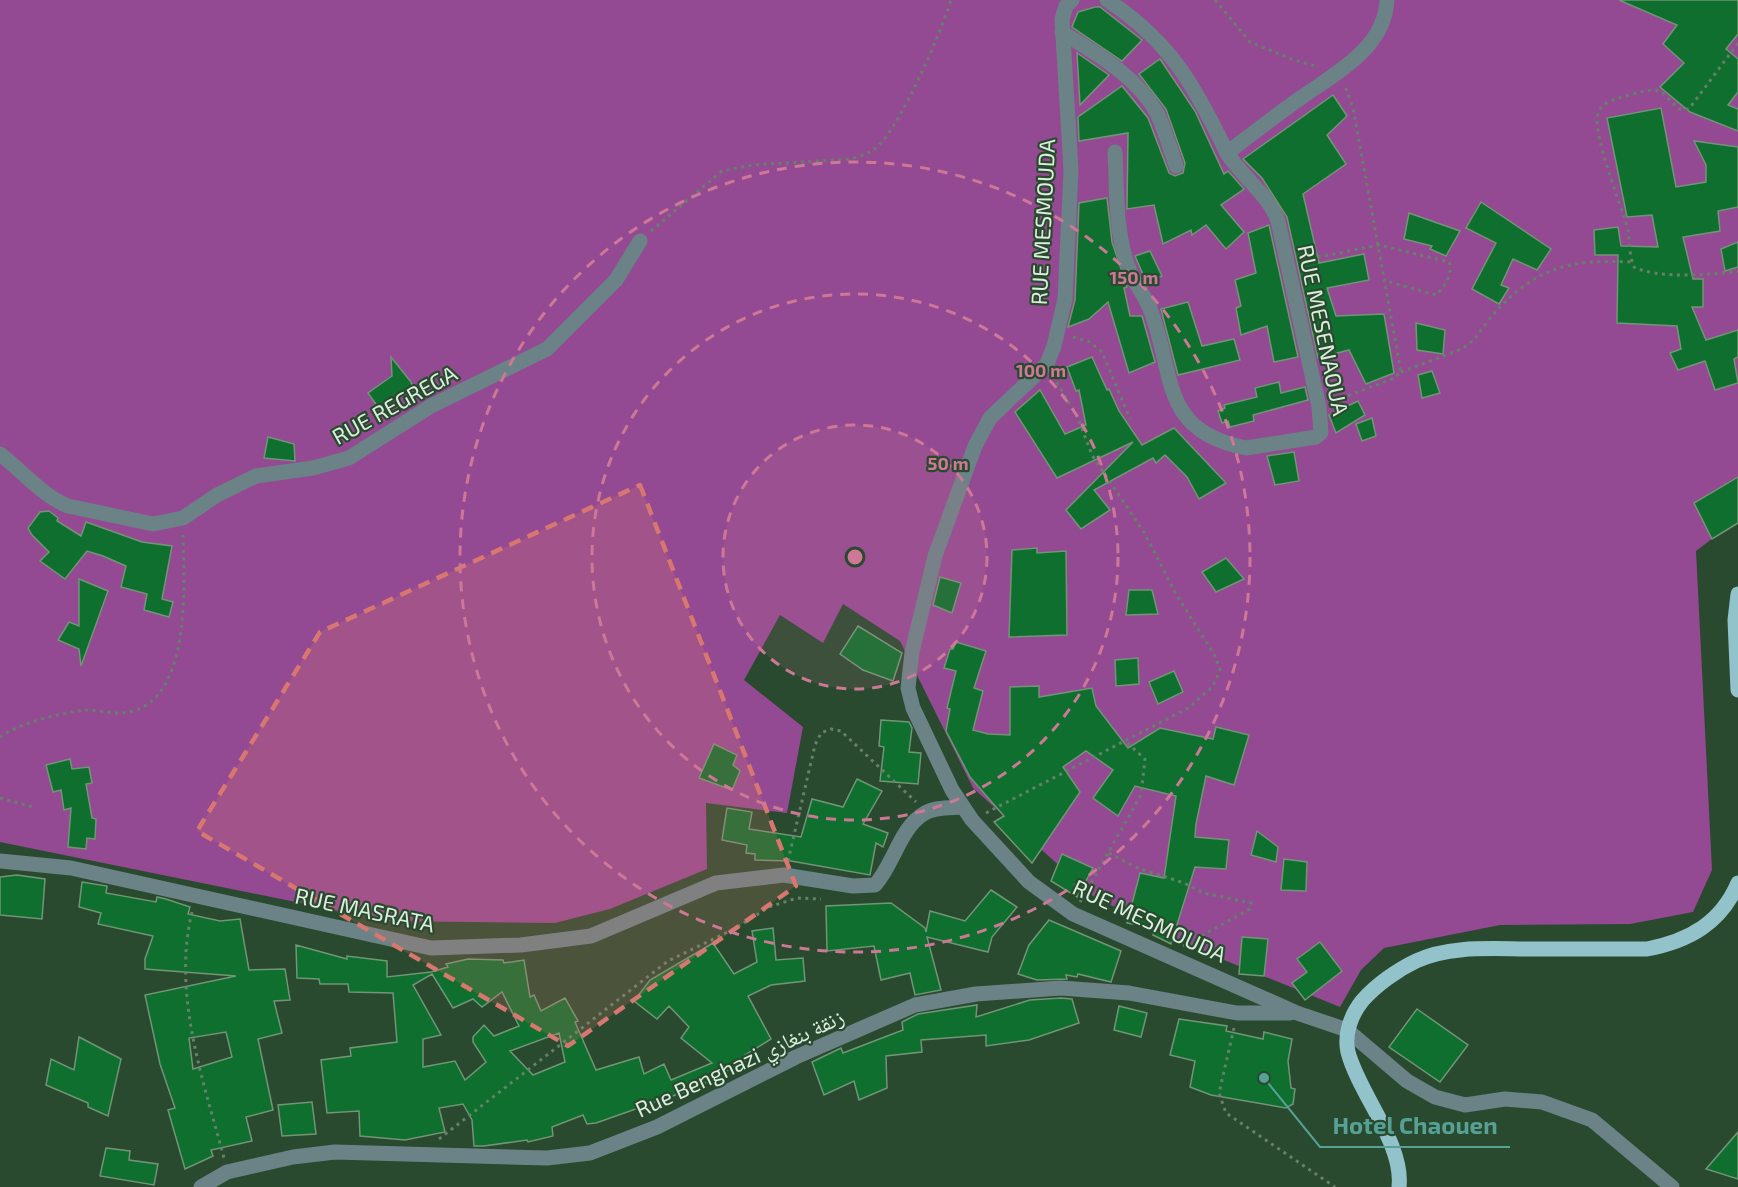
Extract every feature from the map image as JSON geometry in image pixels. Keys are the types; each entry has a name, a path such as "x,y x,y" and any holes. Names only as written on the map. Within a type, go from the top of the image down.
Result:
{"main road":[{"path":"1738,594 1735,620 1738,690"},
{"path":"1399,1187 1400,1179 1392,1147 1354,1069 1348,1049 1347,1030 1357,1008 1373,989 1416,961 1443,953 1473,949 1647,949 1668,945 1688,938 1709,924 1730,902 1738,883"}],"street":[{"name":"RUE MESMOUDA","path":"1071,0 1066,6 1062,32 1071,170 1065,298 1047,364 990,418 975,446 935,556 912,652 908,688 913,708 962,807 1029,882 1073,914 1168,954 1297,1013 1347,1030"},
{"path":"1107,0 1159,40 1205,108 1227,153 1338,74 1370,45 1381,28 1387,0"},
{"path":"1062,32 1109,62 1139,88 1156,113 1176,166"},
{"name":"RUE MESENAOUA","path":"1115,152 1119,216 1125,254 1136,285 1151,311 1176,404 1198,428 1222,441 1246,448 1316,437 1321,433 1322,427 1319,407 1274,211 1227,153"},
{"name":"RUE REGREGA","path":"0,454 55,501 68,506 153,524 183,518 217,495 256,476 313,468 349,458 430,406 547,349 616,280 640,241"},
{"path":"926,812 962,807"},
{"name":"RUE MASRATA","path":"0,861 71,868 430,948 521,945 591,936 716,884 784,875 853,886 875,885 887,872 909,826 926,812"},
{"name":"Rue Benghazi زنقة بنغازي","path":"201,1187 227,1172 294,1157 336,1152 546,1158 590,1153 657,1127 796,1057 915,1005 976,994 1061,988 1129,993 1237,1013 1297,1013"},
{"path":"1347,1030 1407,1081 1435,1097 1465,1105 1505,1099 1542,1102 1592,1120 1672,1187"}],"path":[{"path":"640,241 722,171 752,165 850,159 864,155 878,146 901,113 951,0"},
{"path":"1215,0 1250,42 1338,74 1353,108 1401,372"},
{"path":"1738,43 1689,109 1679,109 1666,94 1654,89 1611,100 1598,113 1598,124 1618,205 1628,230 1632,262 1636,268 1677,274 1738,271"},
{"path":"1287,263 1379,245 1441,259 1451,265 1451,270 1436,295 1386,281"},
{"path":"1319,407 1392,379 1401,372 1462,350 1493,314 1545,272 1570,264 1596,261 1632,262"},
{"path":"1057,333 1089,342 1102,352 1130,419"},
{"path":"972,820 1190,707 1213,686 1220,670 1215,656 1176,594 1145,534 1092,455 1078,418 1047,364"},
{"path":"0,736 51,717 87,710 120,713 148,705 163,691 174,669 182,619 183,518"},
{"path":"784,875 815,745 821,733 831,729 841,730 926,812"},
{"path":"1073,914 1141,795 1145,773 1143,755 1125,741"},
{"path":"0,798 36,808"},
{"path":"1109,853 1135,867 1184,883 1204,893 1251,903 1250,909 1168,954"},
{"path":"196,896 185,940 188,1001 200,1068 227,1172"},
{"path":"418,1155 668,961 736,928 769,906 785,900 826,898"},
{"path":"1237,1013 1219,1093 1222,1106 1226,1113 1335,1187"}],"highlighted area":[{"path":"640,485 796,886 568,1046 197,831 320,632"}],"shaded area":[{"path":"0,0 1738,0 1738,519 1696,551 1712,870 1693,912 1630,924 1500,925 1384,948 1361,970 1340,1007 1197,949 1093,896 973,788 900,641 843,604 823,643 780,615 744,680 803,727 787,813 706,803 707,869 610,909 555,923 389,921 0,842"}],"building":[{"path":"1619,0 1738,0 1738,34 1726,49 1738,59 1738,92 1728,105 1738,109 1738,131 1690,112 1660,87 1684,63 1663,44 1677,25"},
{"path":"1100,7 1142,40 1122,61 1072,27 1078,12"},
{"path":"1077,53 1109,75 1080,105"},
{"path":"1160,59 1195,111 1224,174 1228,171 1244,189 1221,205 1244,232 1226,249 1206,225 1192,235 1191,230 1163,244 1154,205 1127,209 1128,133 1079,141 1078,117 1122,86 1148,118 1169,173 1175,176 1183,173 1185,163 1166,109 1139,74"},
{"path":"1333,95 1347,116 1327,135 1346,164 1303,194 1319,263 1364,254 1369,280 1327,288 1336,316 1384,314 1394,373 1366,384 1349,350 1318,358 1287,217 1262,178 1243,159"},
{"path":"1661,108 1676,187 1706,182 1706,165 1694,141 1738,147 1738,207 1718,211 1720,231 1683,237 1693,279 1703,279 1703,307 1692,307 1706,340 1738,330 1738,357 1734,359 1738,383 1715,390 1705,361 1678,370 1670,353 1681,349 1677,326 1617,323 1618,255 1595,255 1594,230 1618,227 1621,246 1658,247 1652,215 1627,217 1607,118"},
{"path":"1107,198 1112,242 1127,287 1124,288 1130,316 1142,316 1155,362 1129,373 1108,302 1089,319 1068,327 1075,300 1079,203"},
{"path":"1481,202 1551,249 1537,270 1513,259 1501,285 1509,288 1499,304 1472,289 1496,243 1466,228"},
{"path":"1409,213 1460,231 1446,256 1430,249 1432,246 1404,239"},
{"path":"1269,225 1298,357 1274,362 1267,326 1241,335 1236,308 1241,306 1235,280 1256,273 1248,233"},
{"path":"1738,242 1738,267 1725,271 1721,249"},
{"path":"1150,251 1162,276 1146,281 1135,256"},
{"path":"1188,302 1202,346 1234,339 1240,360 1178,375 1161,309"},
{"path":"1416,323 1445,330 1443,354 1417,350"},
{"path":"391,357 411,382 413,389 380,410 368,393 392,376"},
{"path":"1092,357 1107,390 1109,389 1119,411 1142,445 1174,428 1226,483 1199,499 1187,477 1165,455 1156,463 1153,458 1094,490 1110,510 1081,529 1066,510 1133,442 1057,478 1015,412 1040,390 1065,434 1086,425 1079,390 1076,391 1067,367"},
{"path":"1432,371 1440,393 1422,398 1418,375"},
{"path":"1279,382 1281,393 1305,387 1308,400 1253,415 1254,421 1230,427 1228,421 1222,423 1218,411 1225,408 1224,405 1257,397 1255,388"},
{"path":"1358,401 1365,415 1336,433 1329,415"},
{"path":"1372,418 1376,436 1362,441 1356,424"},
{"path":"268,437 294,444 295,461 264,458"},
{"path":"1294,452 1299,481 1275,485 1267,456"},
{"path":"1738,477 1738,523 1712,539 1694,503"},
{"path":"49,511 58,518 57,521 81,536 86,522 142,542 172,546 162,599 173,602 169,617 144,610 147,594 121,587 126,566 103,556 87,551 65,579 40,561 49,552 28,528 40,512"},
{"path":"1037,548 1037,553 1066,551 1067,635 1009,637 1012,550"},
{"path":"1226,558 1244,579 1216,592 1202,572"},
{"path":"940,577 961,583 952,613 933,605"},
{"path":"79,579 108,591 81,666 79,649 58,640 69,622 79,626"},
{"path":"1129,590 1152,590 1158,614 1126,615"},
{"path":"858,626 902,653 893,681 863,670 840,654"},
{"path":"956,642 986,651 974,688 983,691 973,730 988,734 1010,735 1010,687 1039,686 1039,697 1092,688 1096,706 1128,748 1160,728 1213,739 1216,727 1249,735 1234,785 1206,776 1195,837 1229,840 1226,869 1195,867 1171,944 1153,935 1155,929 1127,923 1140,873 1164,878 1176,796 1135,786 1118,816 1093,798 1113,770 1086,751 1063,767 1080,792 1032,863 994,822 1004,816 970,777 946,731 950,709 947,708 956,671 944,668 950,649 953,649"},
{"path":"1138,658 1139,684 1116,686 1115,660"},
{"path":"1174,671 1183,692 1158,704 1149,682"},
{"path":"881,720 909,722 912,728 909,752 921,753 918,784 880,781 884,747 879,746"},
{"path":"714,744 737,755 733,765 740,771 732,790 699,778"},
{"path":"70,759 72,769 89,767 92,783 86,784 92,818 96,819 95,839 87,838 86,849 68,847 71,808 64,810 61,790 53,792 46,765"},
{"path":"857,779 882,791 863,824 888,833 883,847 876,843 870,875 791,861 755,860 755,854 746,853 747,845 722,840 727,808 752,812 749,829 801,837 812,799 843,807"},
{"path":"1257,831 1278,847 1276,862 1251,855"},
{"path":"1062,854 1093,868 1077,897 1051,881"},
{"path":"1284,859 1307,862 1306,891 1281,890"},
{"path":"17,875 45,879 42,919 0,915 0,877"},
{"path":"82,882 107,886 106,893 156,902 157,897 166,899 190,907 188,914 220,921 240,919 249,970 285,969 290,1000 274,1001 282,1033 258,1039 273,1110 246,1117 252,1141 211,1150 213,1156 185,1169 168,1110 175,1108 160,1064 145,995 236,976 145,969 145,959 153,936 98,924 101,913 79,907","holes":["226,1032 232,1057 193,1069 189,1038"]},
{"path":"991,890 1017,907 992,937 988,952 927,937 941,990 915,995 910,973 881,980 874,946 827,951 826,906 891,903 925,928 926,932 930,911 965,921"},
{"path":"1049,920 1121,951 1111,982 1078,974 1077,977 1066,975 1067,979 1037,980 1018,974 1029,945"},
{"path":"773,928 776,960 803,958 805,981 771,985 748,996 771,1039 745,1055 747,1060 698,1087 596,1123 587,1124 583,1115 552,1127 553,1136 528,1142 527,1140 484,1146 474,1146 472,1120 463,1104 439,1108 445,1132 405,1140 360,1136 359,1111 327,1113 321,1060 351,1056 350,1048 397,1042 393,993 349,992 348,984 320,984 319,979 297,978 296,945 347,959 347,956 387,961 387,977 431,972 448,967 446,964 468,959 503,960 504,963 524,960 530,997 534,995 541,1011 565,998 578,1021 575,1022 596,1070 639,1057 644,1074 664,1064 671,1080 712,1063 681,1038 689,1027 669,1006 657,1019 634,1001 650,980 713,943 734,974 757,962 752,931","holes":["432,974 453,1008 473,999 482,1007 502,992 519,1026 494,1036 484,1025 473,1037 473,1042 486,1062 465,1080 455,1061 423,1067 423,1039 441,1035 413,985","559,1033 565,1062 533,1075 510,1051"]},
{"path":"1242,937 1268,939 1264,976 1239,974"},
{"path":"1320,942 1342,971 1305,1000 1292,983 1307,972 1297,959"},
{"path":"1072,999 1079,1023 1029,1040 986,1046 986,1035 921,1040 922,1052 886,1056 887,1088 859,1100 854,1081 824,1095 812,1062 841,1048 843,1053 903,1030 902,1022 918,1014 977,1005 976,1017 1030,1000"},
{"path":"1119,1006 1147,1013 1141,1037 1114,1030"},
{"path":"1417,1009 1468,1045 1440,1082 1389,1047"},
{"path":"1179,1019 1227,1026 1226,1031 1263,1039 1264,1032 1292,1039 1288,1061 1291,1088 1295,1089 1293,1104 1286,1108 1211,1095 1190,1087 1195,1061 1170,1055"},
{"path":"79,1037 121,1059 108,1116 88,1107 88,1103 46,1085 51,1059 74,1070"},
{"path":"312,1102 316,1134 282,1136 278,1105"},
{"path":"1738,1132 1738,1179 1706,1169"},
{"path":"106,1148 130,1151 129,1160 158,1164 154,1185 100,1176"}],"place":[{"name":"Hotel Chaouen","path":"1264,1078"}]}
